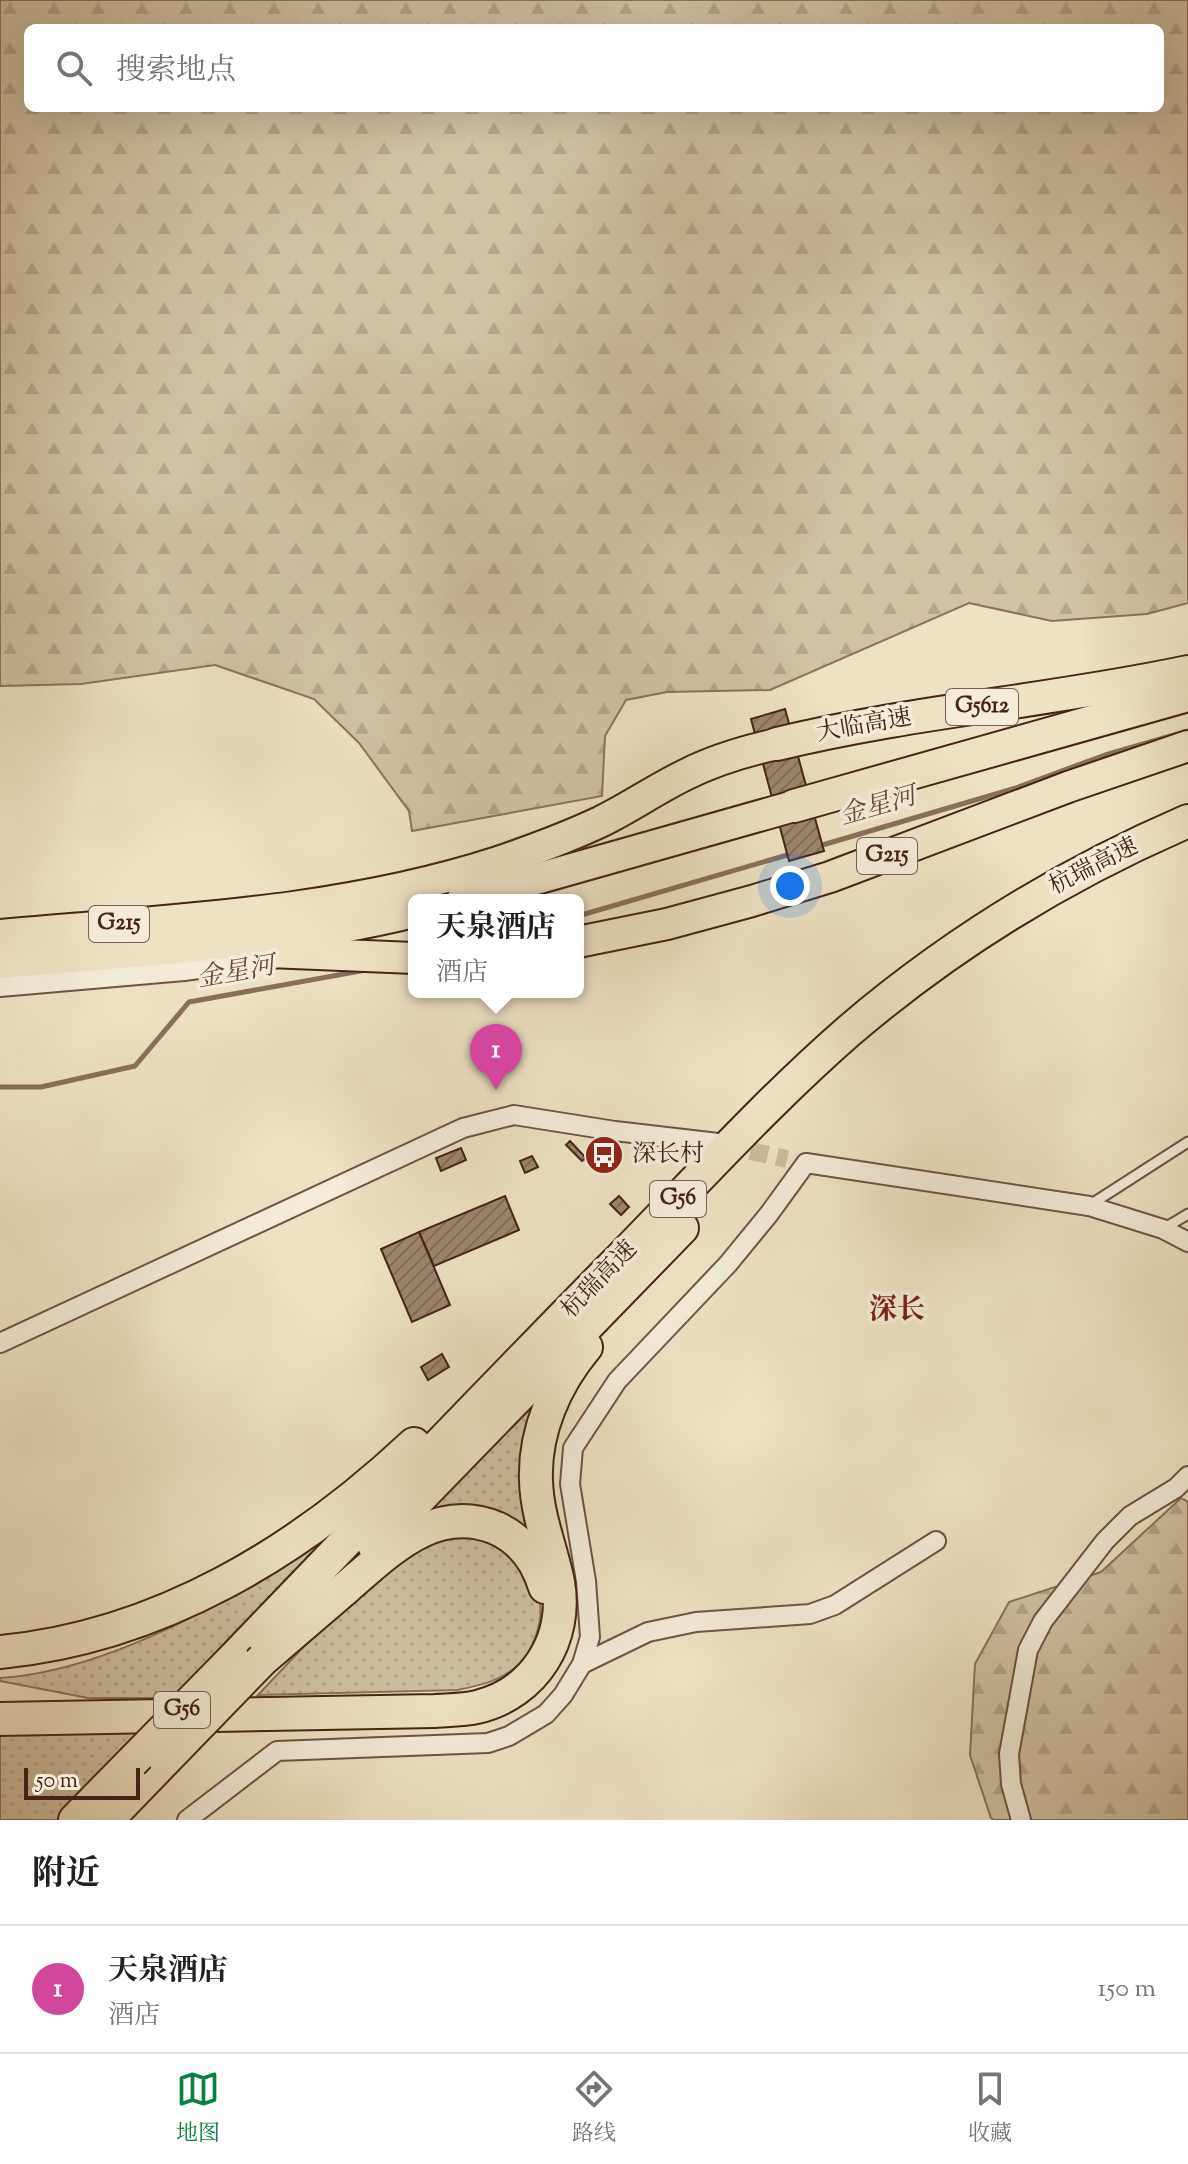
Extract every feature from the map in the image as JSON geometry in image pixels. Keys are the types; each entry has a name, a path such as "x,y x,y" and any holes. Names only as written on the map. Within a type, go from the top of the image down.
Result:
{"highway":[{"name":"大临高速","path":"777,744 887,721 1100,690 1188,672"},
{"name":"G5612","path":"794,806 1188,695"},
{"name":"G215","path":"0,963 181,933 237,914 359,895 494,863 557,842 602,821 685,774 714,762 777,744"},
{"name":"G215","path":"584,941 667,924 830,877 1068,787 1188,746"},
{"path":"483,894 794,806"},
{"name":"杭瑞高速","path":"107,1820 165,1760 248,1659 599,1280 789,1086 912,980 977,934 1045,892 1116,854 1188,821"},
{"name":"杭瑞高速","path":"75,1820 132,1762 248,1659 834,1075 936,990 990,952 1056,911 1188,845"},
{"path":"181,933 265,939 357,926 408,913"},
{"name":"G215","path":"0,935 181,933 294,954 408,958"},
{"path":"0,1719 460,1710 494,1701 523,1684 545,1660 555,1638 560,1614 557,1579 538,1506 536,1457 541,1430 552,1401 570,1369 672,1237"},
{"path":"0,1652 67,1643 124,1628 189,1602 263,1561 378,1476 599,1280"},
{"path":"0,1700 73,1706 445,1699 476,1694 505,1682 534,1653 545,1627 545,1585 533,1559 502,1531 475,1522 433,1525 390,1549 248,1659"}],"street":[{"path":"0,985 184,969 294,954"},
{"path":"0,1343 463,1128 514,1115 718,1143"},
{"path":"187,1820 277,1751 488,1743 509,1736 546,1714 563,1695 582,1664 590,1637 586,1581 570,1484 573,1448 617,1381 728,1264 797,1161 1089,1206 1163,1229 1188,1242"},
{"path":"1021,1820 1011,1784 1009,1754 1028,1650 1043,1621 1105,1541 1130,1516 1176,1488 1188,1476"},
{"path":"582,1664 648,1632 696,1622 810,1614 835,1605 936,1541"}],"lane":[{"path":"1089,1206 1188,1142"},
{"path":"1163,1229 1188,1214"}],"green space":[{"path":"0,0 1188,0 1188,603 1147,614 1052,621 969,603 770,690 667,692 626,700 605,736 602,796 412,831 409,811 359,743 314,699 215,665 81,684 0,686"},
{"path":"543,1390 538,1549 413,1524"},
{"path":"1181,1498 1188,1502 1188,1820 994,1820 970,1755 975,1664 1009,1602 1101,1572"},
{"path":"352,1518 177,1698 88,1698 0,1681 0,1678 46,1672 139,1642 273,1571"},
{"path":"444,1532 498,1540 534,1583 540,1600 539,1623 531,1646 518,1665 491,1681 457,1690 258,1695 367,1580"},
{"path":"156,1728 65,1820 0,1820 0,1730"}],"building":[{"path":"785,709 824,851 789,861 751,719"},
{"path":"570,1141 586,1158 582,1161 566,1145"},
{"path":"461,1148 466,1160 441,1171 436,1158"},
{"path":"532,1156 538,1167 525,1173 520,1161"},
{"path":"505,1196 519,1230 434,1266 419,1232"},
{"path":"619,1196 629,1207 621,1215 610,1204"},
{"path":"419,1232 450,1305 412,1322 381,1249"},
{"path":"442,1354 449,1367 428,1380 421,1367"}],"waterway":[{"name":"金星河","path":"819,846 1016,788 1105,755 1188,731"},
{"name":"金星河","path":"584,914 794,853"},
{"name":"金星河","path":"0,1087 41,1087 135,1066 189,1002 366,970"}],"tunnel":[{"path":"724,1145 787,1159"}],"place":[{"name":"天泉酒店","path":"496,1090"},
{"name":"深长村","path":"604,1155"}],"district":[{"name":"深长","path":"897,1311"}]}
